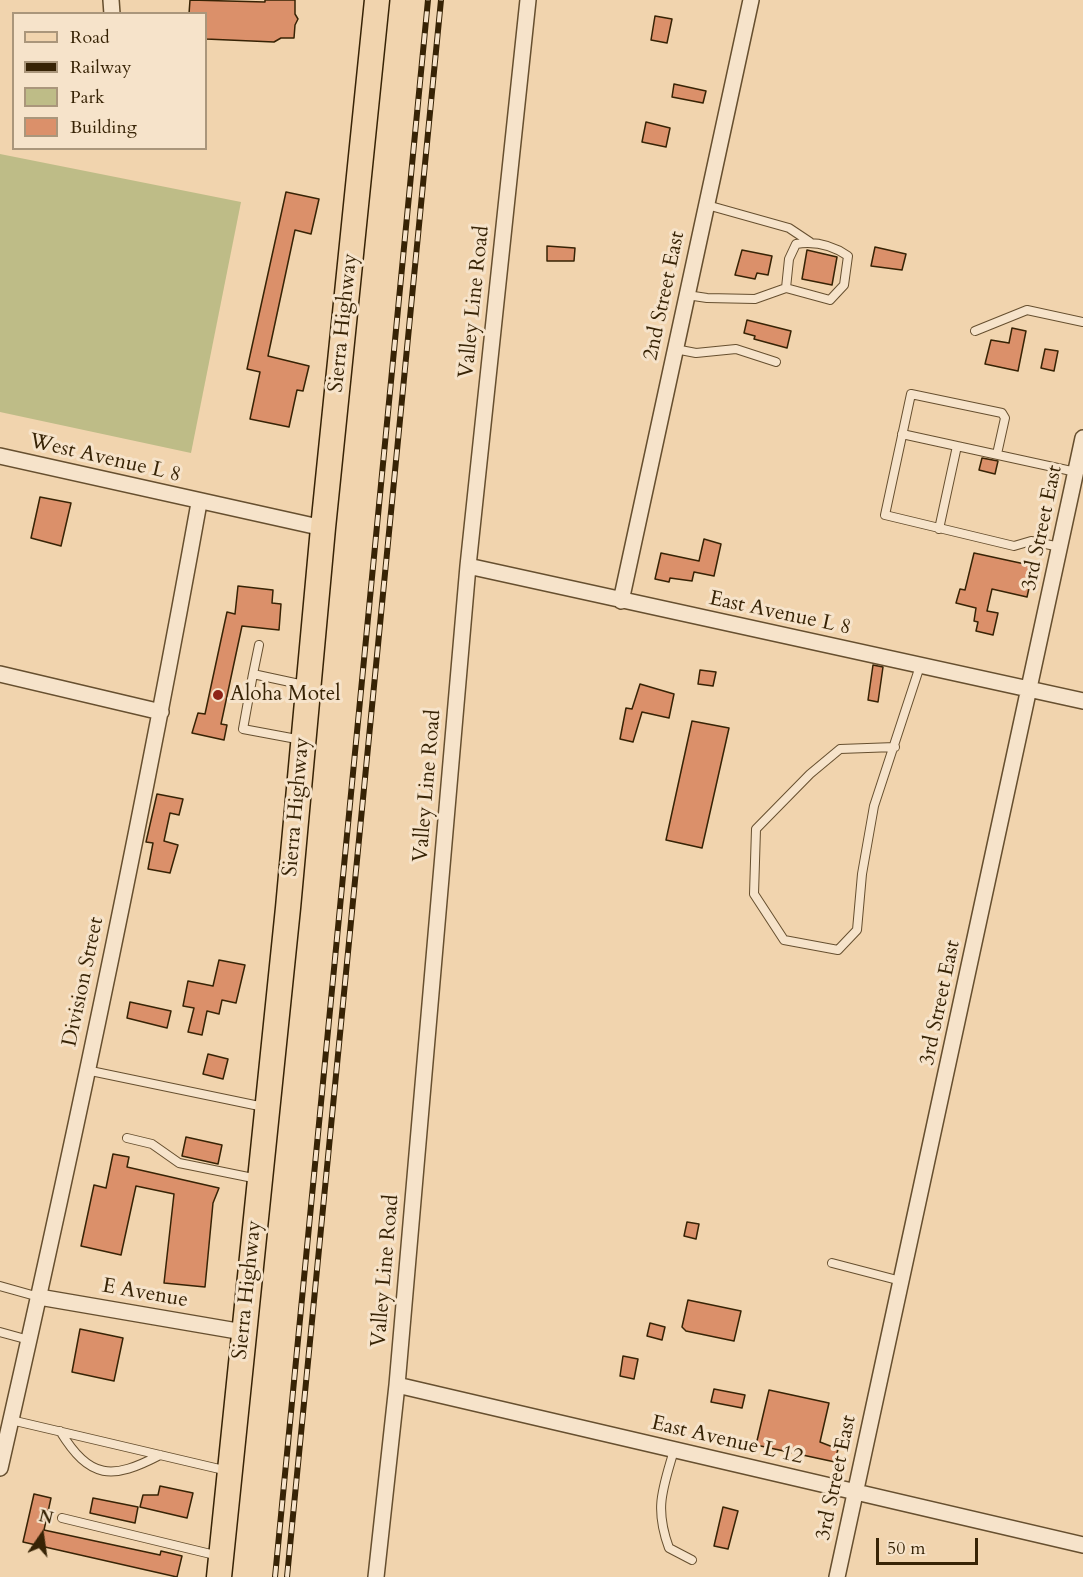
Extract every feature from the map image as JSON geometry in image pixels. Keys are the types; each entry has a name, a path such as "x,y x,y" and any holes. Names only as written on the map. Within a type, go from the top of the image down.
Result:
{"main road":[{"name":"Sierra Highway","path":"220,1567 377,0"}],"street":[{"name":"Valley Line Road","path":"376,1577 397,1385 468,566 528,0"},
{"name":"2nd Street East","path":"621,601 751,0"},
{"name":"3rd Street East","path":"837,1577 1083,438"},
{"name":"West Avenue L 8","path":"0,456 200,503"},
{"path":"200,503 323,528"},
{"name":"Division Street","path":"0,1468 87,1070 161,712 200,503"},
{"name":"East Avenue L 8","path":"468,566 1083,701"},
{"path":"0,674 161,712"},
{"name":"E Avenue","path":"39,1297 243,1332"},
{"name":"East Avenue L 12","path":"397,1385 1083,1545"}],"lane":[{"path":"706,205 789,228 810,242"},
{"path":"687,295 706,298 755,299 786,288 830,300 844,285 848,256 837,248 810,242 796,244 789,259 786,288"},
{"path":"975,331 1027,310 1083,322"},
{"path":"675,349 696,352 736,349 776,362"},
{"path":"997,454 1005,418 1002,413 914,394 910,397 885,515 1014,546 1031,541 1060,547"},
{"path":"902,434 1076,472"},
{"path":"939,529 957,446"},
{"path":"258,645 243,729 303,741"},
{"path":"895,747 840,749 810,774 756,829 754,894 784,940 838,950 858,930 862,874 874,806 895,747 920,666"},
{"path":"253,674 308,686"},
{"path":"87,1070 267,1108"},
{"path":"127,1138 152,1144 179,1163 259,1179"},
{"path":"832,1263 901,1281"},
{"path":"0,1286 39,1297"},
{"path":"0,1332 29,1340"},
{"path":"11,1420 229,1472"},
{"path":"60,1431 73,1453 104,1471 117,1473 132,1470 160,1455"},
{"path":"674,1450 660,1493 662,1528 669,1548 692,1560"},
{"path":"62,1518 220,1567"}],"green space":[{"path":"0,154 241,202 191,453 0,412"}],"building":[{"path":"190,0 265,2 265,0 295,0 295,14 298,19 294,38 281,38 274,42 207,39 207,12 189,12"},
{"path":"655,16 672,19 667,43 651,40"},
{"path":"674,84 706,91 703,103 672,97"},
{"path":"646,122 670,128 666,147 642,142"},
{"path":"286,192 319,199 311,234 295,230 268,356 309,366 303,391 297,390 289,427 250,419 260,372 247,369"},
{"path":"547,246 575,248 574,261 547,261"},
{"path":"875,247 906,254 902,270 871,266"},
{"path":"742,250 772,256 768,275 757,273 755,279 735,275"},
{"path":"807,250 837,257 832,285 802,279"},
{"path":"747,320 791,331 787,348 754,339 755,336 744,333"},
{"path":"1012,328 1026,331 1018,371 985,364 991,340 1009,343"},
{"path":"1045,349 1058,351 1054,371 1041,368"},
{"path":"982,458 998,461 995,474 979,470"},
{"path":"40,497 71,503 61,546 31,538"},
{"path":"704,539 721,544 714,576 694,572 692,581 670,578 669,582 655,579 661,553 699,561"},
{"path":"974,553 1034,566 1027,597 992,589 987,611 998,613 993,635 976,631 978,622 974,621 976,608 956,603 960,589 965,590"},
{"path":"238,586 273,590 272,603 281,604 279,630 242,626 221,724 227,725 224,740 192,733 198,713 205,714 227,612 235,614"},
{"path":"873,665 883,667 878,702 868,700"},
{"path":"700,670 716,672 713,686 698,684"},
{"path":"640,684 674,694 669,718 642,712 633,742 620,739 626,708 632,709"},
{"path":"692,721 729,728 702,848 666,840"},
{"path":"157,794 183,799 179,815 170,813 164,841 178,845 170,873 148,869 153,843 146,842"},
{"path":"219,960 245,965 236,1003 222,1000 219,1014 207,1011 202,1035 188,1032 194,1008 183,1006 188,981 213,986"},
{"path":"130,1002 171,1011 167,1028 127,1018"},
{"path":"208,1054 228,1059 223,1079 203,1074"},
{"path":"186,1137 222,1145 218,1164 182,1156"},
{"path":"113,1154 129,1157 127,1167 219,1188 213,1203 205,1287 164,1283 174,1194 136,1186 121,1255 81,1246 94,1185 106,1188"},
{"path":"687,1222 699,1224 696,1239 684,1236"},
{"path":"688,1300 741,1311 734,1341 686,1331 682,1327"},
{"path":"650,1323 665,1327 662,1340 647,1336"},
{"path":"80,1329 123,1338 114,1381 72,1372"},
{"path":"623,1356 638,1359 634,1379 620,1376"},
{"path":"714,1389 745,1395 742,1408 711,1402"},
{"path":"769,1390 829,1403 820,1442 838,1449 835,1462 756,1445"},
{"path":"160,1486 193,1493 187,1518 140,1507 143,1495 158,1495"},
{"path":"34,1494 51,1498 44,1530 160,1555 161,1551 182,1556 177,1577 23,1542"},
{"path":"93,1498 138,1507 135,1523 90,1513"},
{"path":"723,1507 738,1511 728,1549 714,1546"}],"railway":[{"path":"275,1577 428,0"},
{"path":"287,1577 441,0"}],"place":[{"name":"Aloha Motel","path":"218,695"}]}
